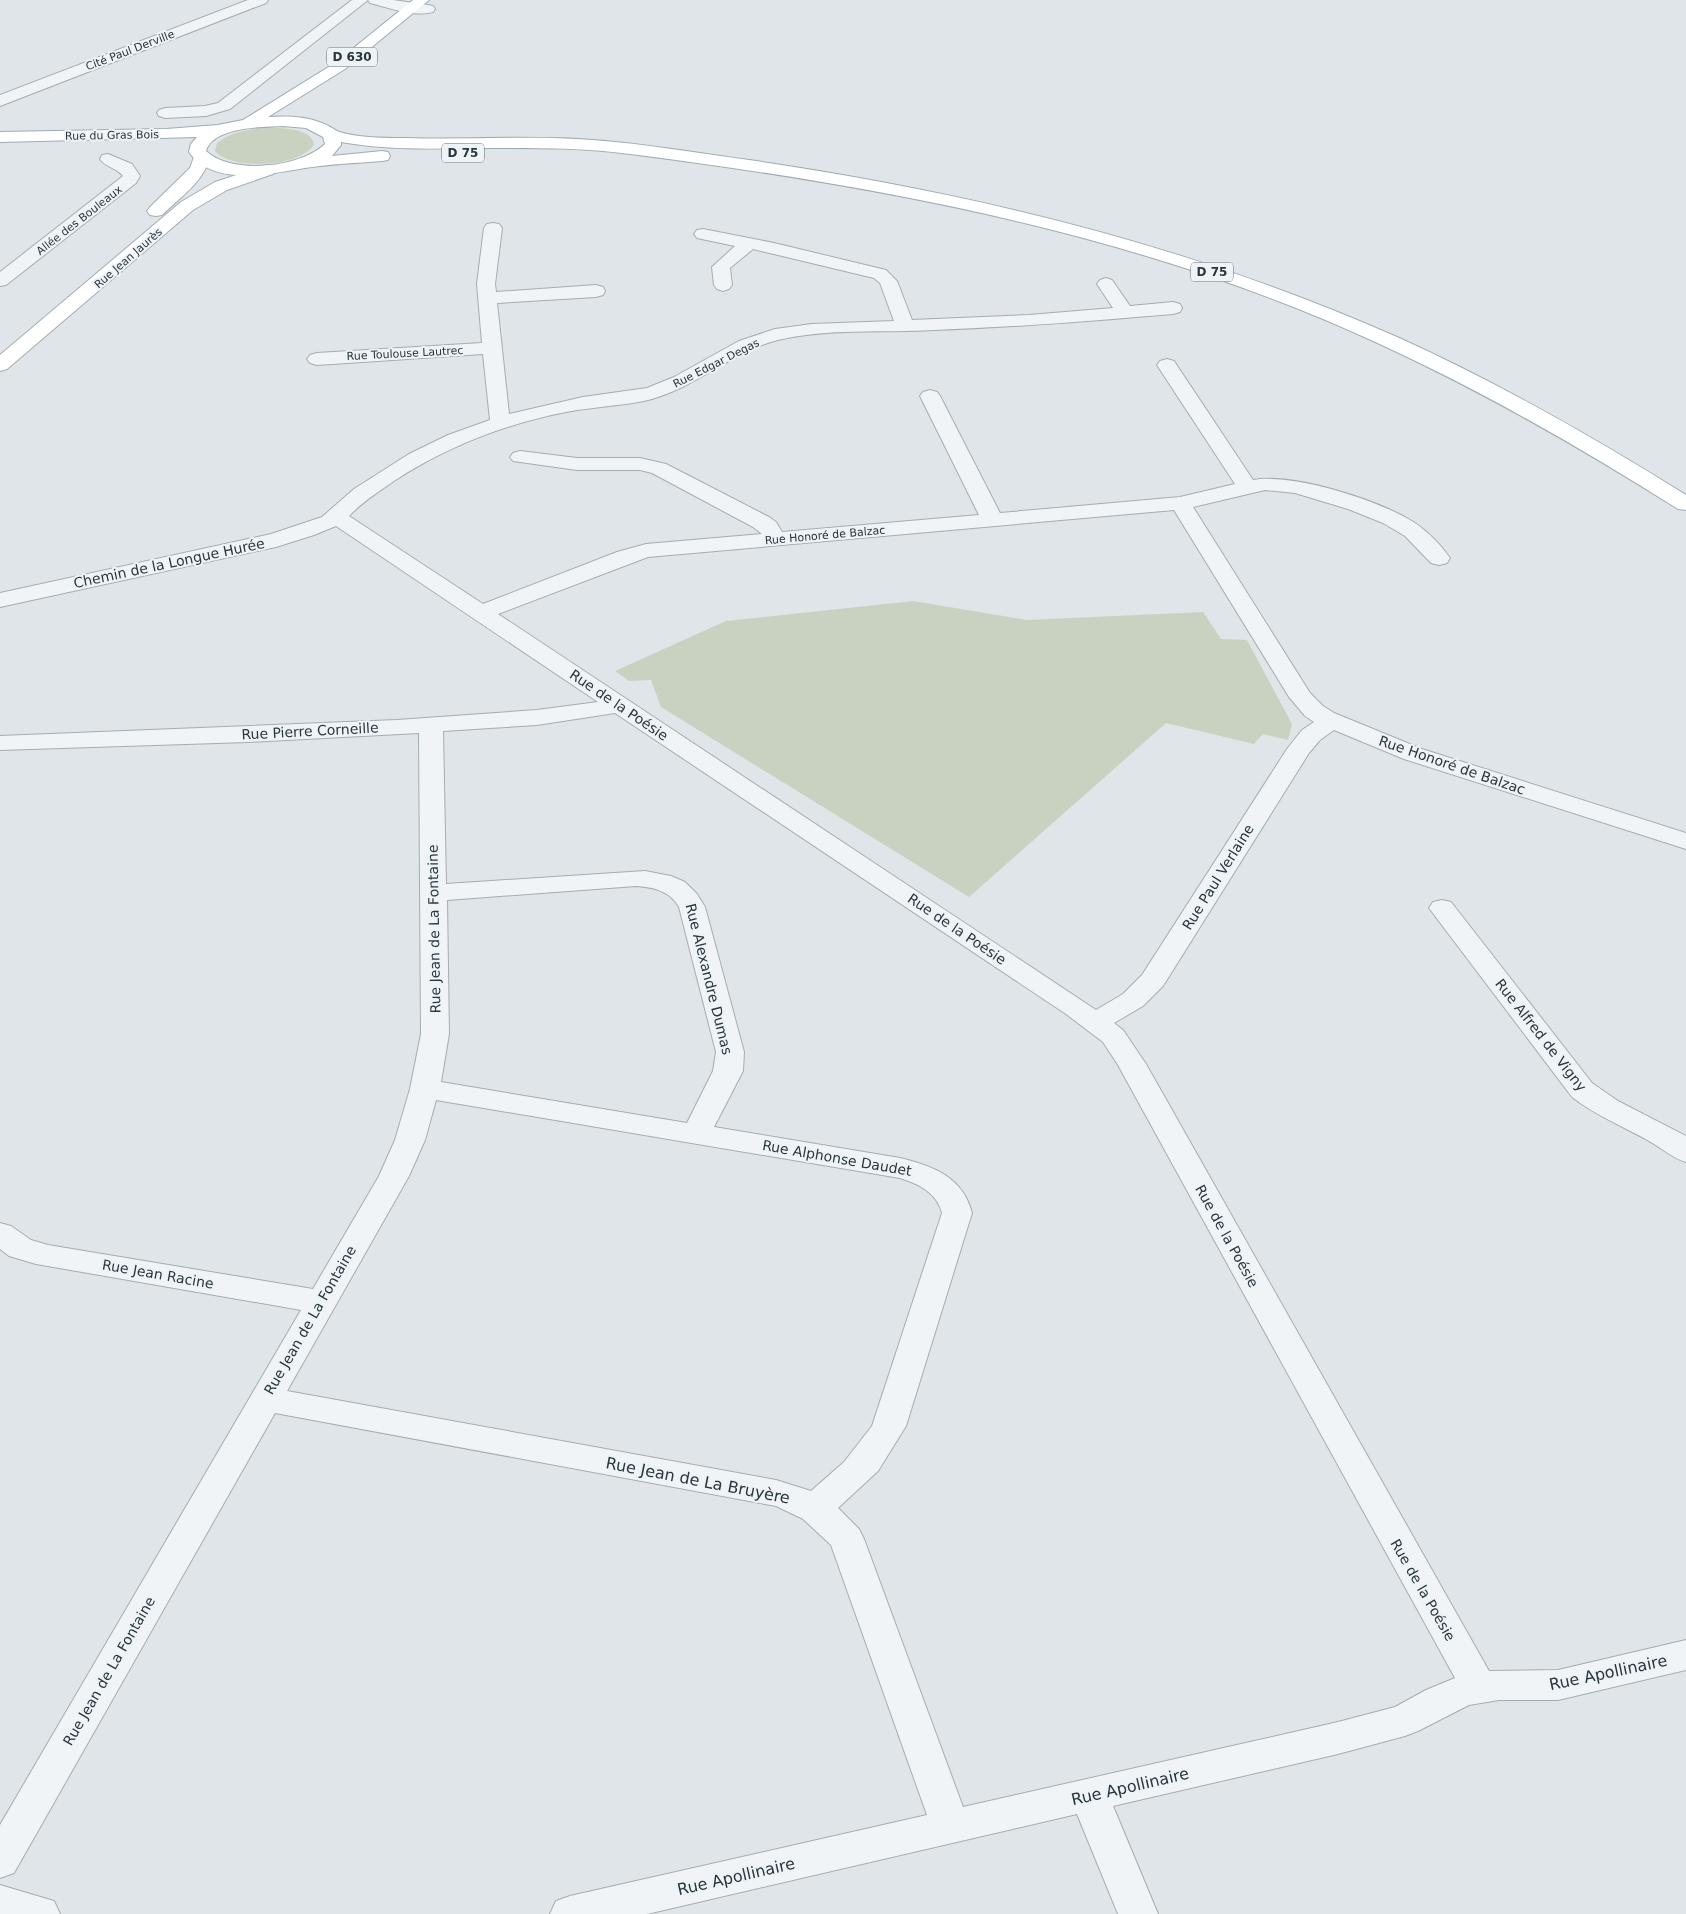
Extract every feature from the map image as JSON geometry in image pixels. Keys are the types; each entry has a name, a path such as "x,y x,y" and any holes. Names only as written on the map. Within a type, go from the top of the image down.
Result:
{"main road":[{"name":"D 630","path":"329,91 426,4"},
{"name":"D 630","path":"241,125 263,115 340,66 426,4"},
{"path":"190,153 228,168 267,170 306,163 321,157 330,150 334,142 315,119 314,109"},
{"path":"224,129 241,125 285,122 303,123 326,132"},
{"name":"Rue Jean Jaurès","path":"0,346 119,247 193,176 200,168 190,153 197,149 200,142 224,129"},
{"name":"Rue du Gras Bois","path":"190,153 108,141 0,137 166,134 224,129"},
{"name":"D 75","path":"326,132 359,140 405,144 512,143 600,146 833,178 976,207 1086,234 1232,279 1355,327 1459,374 1552,423 1686,504"},
{"name":"D 75","path":"306,163 358,156 519,151 597,152 696,159"},
{"name":"Rue Jean Jaurès","path":"0,366 187,206 221,186 267,170"}],"street":[{"name":"Cité Paul Derville","path":"0,101 261,0"},
{"path":"165,113 206,111 224,106 361,0"},
{"path":"375,0 426,4"},
{"name":"Allée des Bouleaux","path":"0,281 130,179 132,176 130,171 108,159"},
{"path":"336,517 352,501 419,457 472,432 500,422 486,274 493,228"},
{"path":"703,234 749,242 880,274 888,281 905,326"},
{"path":"722,285 721,267 749,242"},
{"path":"1106,284 1125,312"},
{"path":"487,298 596,291"},
{"name":"Rue Edgar Degas","path":"500,422 580,403 636,396 661,390 676,384 747,345 778,334 905,326 1014,322 1173,308"},
{"name":"Rue Toulouse Lautrec","path":"317,359 492,348"},
{"path":"1167,365 1248,488"},
{"path":"930,396 992,519"},
{"path":"520,457 586,465 650,465 667,472 761,522 768,527 776,539"},
{"name":"Rue Honoré de Balzac","path":"480,613 636,554 659,550 992,519 1180,504 1248,488 1275,484 1293,486 1368,509 1404,525 1419,537 1439,558"},
{"name":"Rue Honoré de Balzac","path":"1180,504 1301,697 1314,710 1331,721 1424,758 1686,841"},
{"name":"Chemin de la Longue Hurée","path":"0,600 276,540 310,529 336,517"},
{"name":"Rue de la Poésie","path":"336,517 1096,1022 1113,1036 1132,1064 1479,1687"},
{"name":"Rue Pierre Corneille","path":"0,743 306,732 430,725 583,712 619,705"},
{"name":"Rue Paul Verlaine","path":"1096,1022 1133,1000 1153,980 1299,749 1311,736 1331,721"},
{"name":"Rue Jean de La Fontaine","path":"0,1861 264,1399 394,1176 410,1140 425,1089 435,1034 430,725"},
{"name":"Rue Alexandre Dumas","path":"434,893 636,878 668,883 684,892 692,907 730,1052 728,1071 696,1134"},
{"name":"Rue Alfred de Vigny","path":"1442,908 1582,1090 1605,1107 1664,1136 1686,1152"},
{"name":"Rue Alphonse Daudet","path":"425,1089 915,1172 926,1176 943,1188 956,1206 957,1213 889,1426 881,1442 861,1469 814,1508"},
{"name":"Rue Jean Racine","path":"0,1234 20,1248 47,1256 321,1302"},
{"name":"Rue Jean de La Bruyère","path":"264,1399 776,1493 814,1508 836,1527 849,1547 951,1827"},
{"name":"Rue Apollinaire","path":"570,1914 1390,1725 1413,1716 1452,1695 1479,1687 1558,1685 1686,1655"},
{"path":"1089,1795 1138,1914"},
{"path":"0,1903 40,1914"}],"green space":[{"path":"263,128 284,128 300,131 311,138 314,144 307,152 296,158 266,164 235,162 215,151 217,143 227,136 238,132"},
{"path":"913,601 1027,620 1203,612 1221,639 1247,640 1292,724 1288,740 1263,734 1254,744 1166,723 969,897 661,707 651,680 629,681 615,671 726,621"}]}
